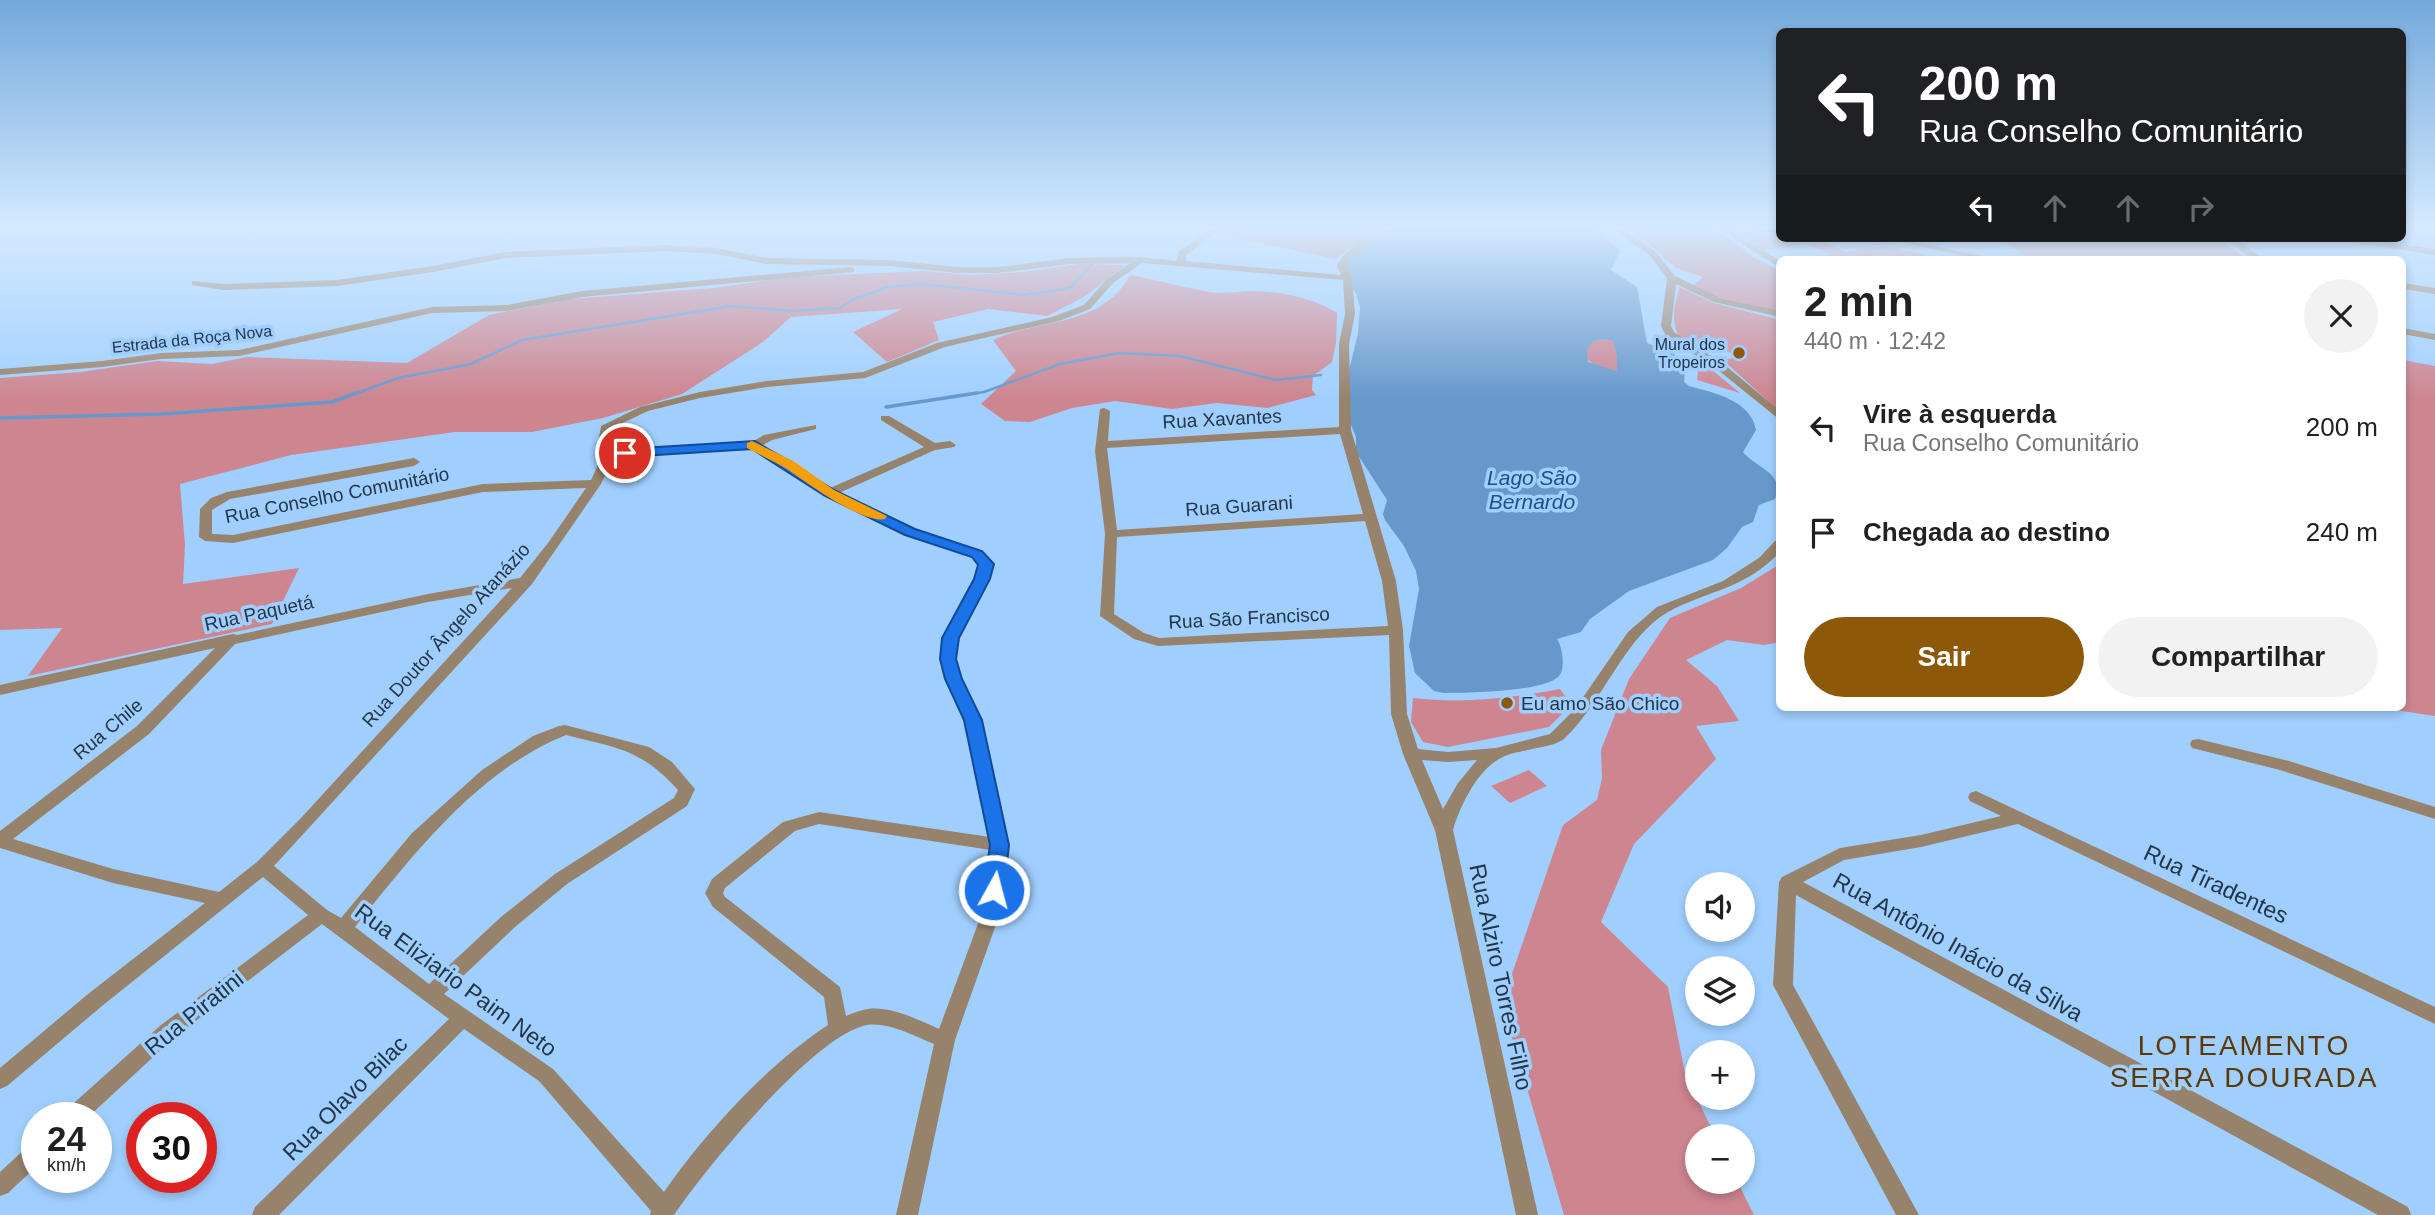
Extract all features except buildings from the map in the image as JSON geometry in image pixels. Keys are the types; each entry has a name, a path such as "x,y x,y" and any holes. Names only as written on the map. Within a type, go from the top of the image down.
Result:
{"street":[{"path":"202,285 224,287 289,285"},
{"name":"Estrada da Roça Nova","path":"0,372 102,364 161,356 239,353 432,310 507,308 575,295 705,285"},
{"name":"Rua Doutor Ângelo Atanázio","path":"0,1080 95,1000 263,867 527,581 595,484 605,463 603,449 607,426 644,409 700,395 767,384 865,375 941,345 1055,319 1087,307 1107,285"},
{"name":"Rua Alziro Torres Filho","path":"1348,285 1350,314 1344,344 1345,430 1389,580 1396,630 1399,714 1411,754 1444,830 1527,1215"},
{"path":"1671,285 1666,326 1670,334 1722,368 1776,414"},
{"path":"1686,285 1717,300 1776,313"},
{"path":"2406,286 2435,291"},
{"path":"2406,332 2435,337"},
{"name":"Rua São Francisco","path":"1104,411 1102,445 1111,534 1107,617 1139,636 1158,642 1396,630"},
{"path":"885,418 933,447"},
{"path":"605,455 755,445 768,437 812,427"},
{"name":"Rua Xavantes","path":"1102,445 1345,430"},
{"path":"830,493 933,447 950,444"},
{"path":"755,445 830,493 910,532 977,554 986,564 982,579 950,638 948,659 973,720 1000,845 992,913 945,1040 907,1215"},
{"name":"Rua Conselho Comunitário","path":"414,463 227,496 206,509 205,537 233,539 483,488 595,484"},
{"name":"Rua Guarani","path":"1111,534 1369,517"},
{"path":"1411,754 1448,757 1496,753 1555,738 1580,713 1633,635 1662,610 1728,584 1764,561 1776,548"},
{"name":"Rua Paquetá","path":"0,690 233,638 428,598 527,581"},
{"name":"Rua Chile","path":"0,841 143,730 233,638"},
{"path":"343,928 418,837 488,774 539,740 565,730 582,732 643,751 666,766 687,789 681,802 668,812 561,879 508,922 430,995"},
{"path":"2198,744 2283,765 2435,813"},
{"path":"1444,830 1450,809 1478,766 1496,753"},
{"name":"Rua Tiradentes","path":"1976,797 2435,1016"},
{"path":"838,1026 833,993 719,902 714,893 718,884 789,826 819,818 1000,845"},
{"path":"1908,1215 1783,985 1788,882 1840,854 1921,841 2019,818"},
{"path":"0,841 113,876 223,900"},
{"name":"Rua Eliziario Paim Neto","path":"263,867 321,915 343,928 430,995 547,1075 663,1212"},
{"name":"Rua Antônio Inácio da Silva","path":"1788,882 2400,1215"},
{"name":"Rua Piratini","path":"90,1102 168,1031 321,915"},
{"path":"663,1212 729,1125 772,1083 838,1026 869,1017 902,1023 945,1040"},
{"name":"Rua Olavo Bilac","path":"263,1215 463,1018"},
{"path":"0,1186 21,1167"}],"shaded area":[{"path":"737,285 1100,285 1084,297 1047,316 988,309 933,322 939,340 887,362 853,332 902,309 791,317 763,342 682,394 603,418 532,432 455,432 291,455 180,484 185,545 183,584 299,568 272,624 28,676 62,628 0,630 0,378 80,372 157,361 212,364 247,357 407,363 489,315 569,299"},
{"path":"1123,285 1175,285 1215,293 1254,291 1286,294 1318,303 1337,313 1332,362 1313,376 1312,390 1316,395 1267,408 1217,403 1172,409 1115,401 1072,408 1030,422 1005,421 981,404 1016,371 993,340 1087,313 1118,292"},
{"path":"1695,285 1776,285 1776,311 1721,298 1692,287"},
{"path":"1680,287 1714,303 1776,319 1776,408 1723,360 1738,357 1726,351 1696,348 1681,338 1674,322"},
{"path":"1592,341 1613,341 1617,371 1594,365 1586,358"},
{"path":"2406,361 2435,366 2435,716 2402,711 2406,711"},
{"path":"1706,365 1740,393 1697,380 1698,371"},
{"path":"1776,566 1776,643 1764,645 1727,640 1686,660 1717,686 1739,721 1696,726 1716,759 1634,844 1601,922 1668,987 1685,1073 1685,1110 1703,1110 1709,1124 1685,1124 1685,1194 1744,1194 1754,1215 1564,1215 1502,1003 1563,825 1597,800 1602,778 1601,750 1629,679 1670,618 1741,588"},
{"path":"1560,689 1571,705 1549,727 1448,747 1423,742 1411,722 1413,698 1487,699"},
{"path":"1529,770 1547,786 1510,803 1491,786"}],"water":[{"name":"Lago São Bernardo","path":"1348,285 1633,285 1637,287 1647,343 1673,353 1686,366 1684,382 1689,386 1730,399 1747,411 1753,420 1756,430 1743,452 1773,477 1776,483 1775,499 1759,505 1753,522 1742,527 1727,548 1713,560 1629,591 1590,619 1581,632 1557,639 1563,663 1559,676 1551,681 1505,690 1455,693 1434,691 1415,673 1409,646 1419,589 1416,571 1404,546 1385,520 1383,514 1387,500 1356,452 1356,437 1348,418 1348,375 1358,333 1360,307 1356,293","holes":["1593,341 1613,341 1617,371 1588,362 1587,350"]}],"waterway":[{"path":"352,395 398,378 471,364 522,340 731,306 793,311 840,308 854,299 888,287 913,285"},
{"path":"928,285 1024,295 1070,288 1073,285"},
{"path":"965,395 984,392 1060,364 1119,353 1180,356 1276,380 1321,375"},
{"path":"1682,362 1723,360"},
{"path":"0,418 162,414 332,402 356,393"},
{"path":"886,407 977,393"}],"slow traffic":[{"path":"752,445 790,465 830,493 880,516"}],"place":[{"name":"Mural dos Tropeiros","path":"1739,353"},
{"name":"Eu amo São Chico","path":"1507,703"}],"district":[{"name":"LOTEAMENTO SERRA DOURADA","path":"2244,1061"}],"route":[{"path":"625,453 755,445 830,493 876,513 910,532 977,554 986,564 982,579 950,638 948,659 973,720 1000,845 994,890"}]}
